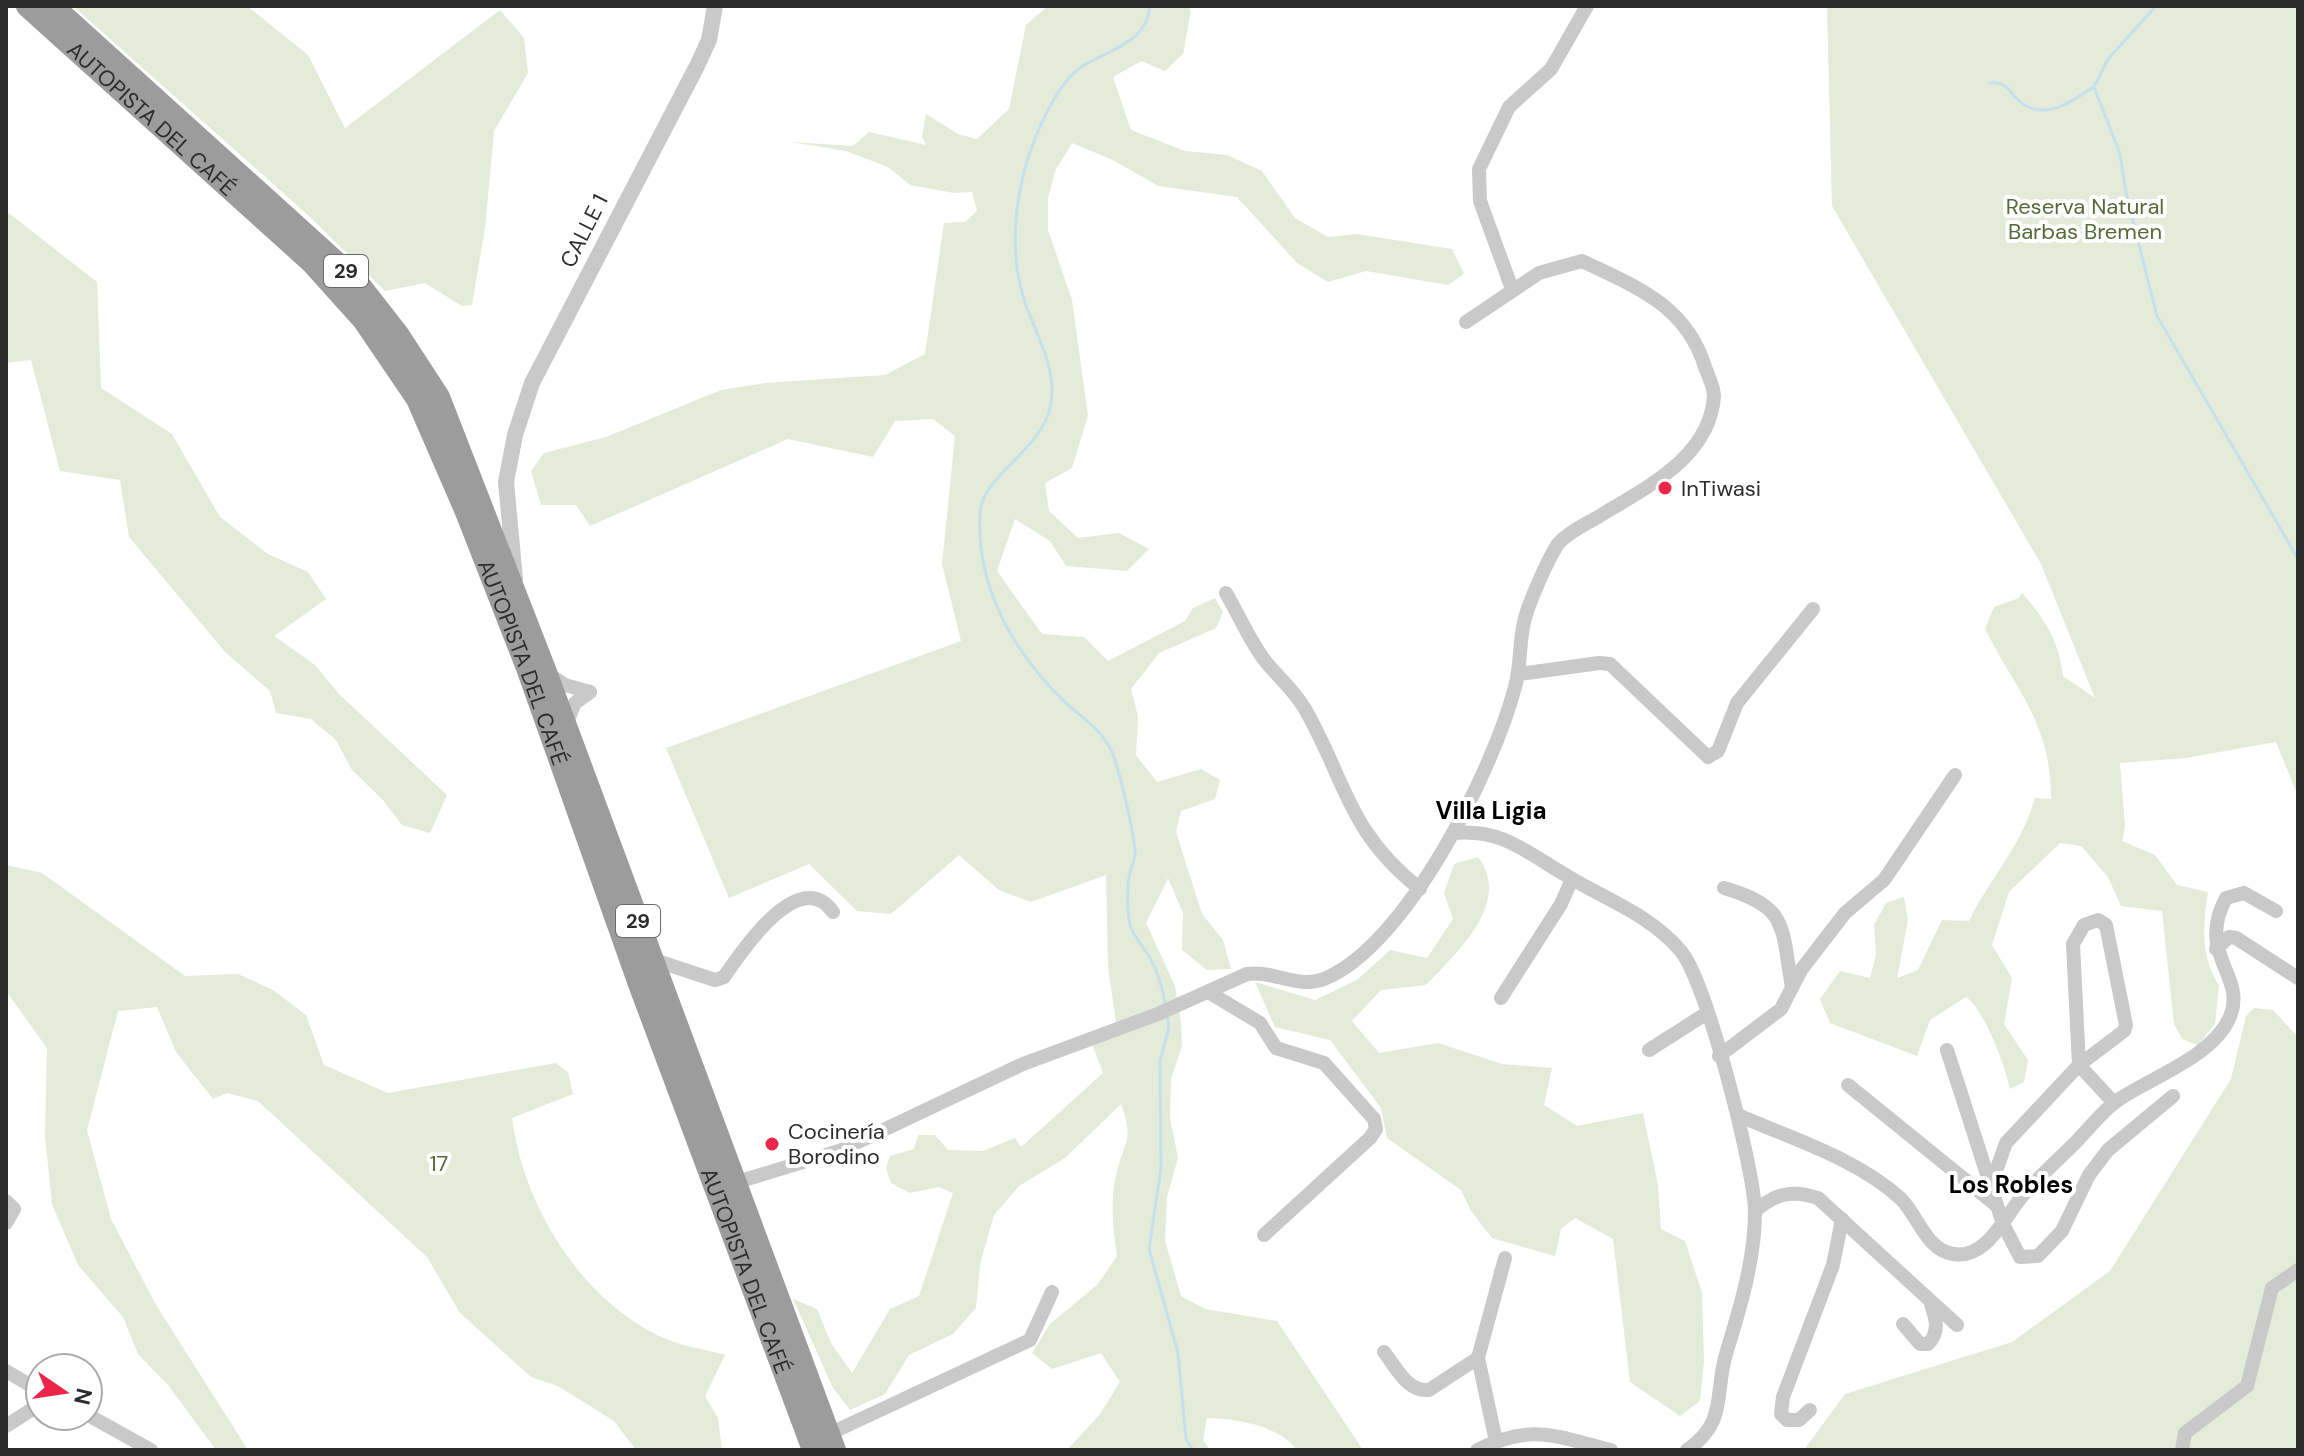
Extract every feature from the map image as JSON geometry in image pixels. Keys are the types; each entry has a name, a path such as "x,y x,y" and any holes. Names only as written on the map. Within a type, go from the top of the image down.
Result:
{"highway":[{"name":"AUTOPISTA DEL CAFÉ","path":"27,6 311,262 364,321 417,399 466,512 527,668 639,984 813,1450"},
{"name":"AUTOPISTA DEL CAFÉ","path":"53,6 355,279 398,334 439,397 546,672 832,1442"}],"street":[{"name":"CALLE 1","path":"517,596 506,482 515,435 532,383 697,66 709,40 715,6"},
{"path":"1512,289 1480,201 1479,169 1509,107 1551,69 1587,6"},
{"path":"734,1183 839,1151 1023,1064 1158,1014 1247,974 1262,972 1304,983 1321,980 1354,964 1379,940 1420,889 1453,833 1505,722 1519,674 1525,619 1559,543 1676,465 1700,445 1714,394 1698,342 1654,295 1582,261 1539,273 1466,322"},
{"path":"468,473 481,486 490,489 506,482"},
{"path":"1226,593 1266,662 1293,688 1353,816 1392,867 1420,889"},
{"path":"1519,674 1610,664 1708,757 1718,751 1737,703 1813,609"},
{"path":"546,672 565,685 590,692 575,703 565,725"},
{"path":"1719,1056 1774,1016 1845,913 1884,880 1955,775"},
{"path":"1453,833 1496,834 1654,924 1683,952 1707,1013 1738,1115 1755,1211 1743,1305 1725,1356 1720,1403 1714,1422 1701,1441 1687,1450"},
{"path":"1501,998 1561,904 1572,879"},
{"path":"1724,888 1753,896 1773,910 1781,926 1792,987"},
{"path":"1738,1115 1858,1168 1899,1197 1928,1238 1952,1255 1965,1254 1986,1243 2019,1200 2114,1103 2161,1072 2196,1057 2215,1040 2228,1022 2234,1006 2234,990 2216,949 2217,917 2226,898 2233,893 2254,896 2276,911"},
{"path":"651,959 715,980 724,977 786,904 801,897 817,897 833,912"},
{"path":"1991,1185 2006,1143 2079,1065 2124,1031 2126,1025 2112,940 2106,925 2098,920 2084,925 2073,944 2079,1065 2114,1103"},
{"path":"2216,949 2229,937 2236,938 2298,978"},
{"path":"1210,993 1260,1023 1276,1048 1324,1063 1374,1119 1376,1129 1370,1138 1264,1235"},
{"path":"1649,1050 1707,1013"},
{"path":"1947,1050 2003,1224 2020,1257 2038,1256 2062,1231 2089,1175 2108,1150 2173,1096"},
{"path":"1848,1085 1997,1205"},
{"path":"1755,1211 1766,1201 1791,1192 1818,1198 1957,1325"},
{"path":"6,1201 14,1209 6,1223"},
{"path":"1810,1410 1799,1420 1787,1420 1781,1414 1783,1397 1833,1265 1842,1219"},
{"path":"1505,1258 1478,1358 1507,1443"},
{"path":"2182,1450 2185,1433 2247,1386 2272,1288 2298,1270"},
{"path":"832,1442 1030,1340 1052,1292"},
{"path":"1903,1324 1920,1344 1928,1344 1935,1337 1936,1328 1931,1304"},
{"path":"1384,1352 1408,1384 1419,1391 1429,1390 1478,1358"},
{"path":"6,1371 24,1382"},
{"path":"6,1426 24,1414"},
{"path":"104,1424 151,1450"},
{"path":"1477,1450 1541,1432 1611,1450"}],"green space":[{"path":"73,6 247,6 308,55 345,128 500,10 524,38 528,73 494,131 485,228 472,305 462,306 425,283 385,291 309,216"},
{"path":"1048,6 1187,6 1191,11 1183,54 1165,71 1141,61 1113,77 1131,130 1185,151 1227,155 1262,171 1295,218 1328,237 1357,234 1452,249 1464,274 1448,285 1366,271 1328,282 1297,263 1237,197 1158,186 1113,160 1072,143 1055,171 1048,198 1048,230 1072,300 1088,416 1072,468 1045,483 1049,511 1078,538 1119,533 1149,549 1127,571 1066,566 1050,541 1015,519 997,571 1042,634 1084,637 1108,661 1185,621 1193,608 1215,598 1223,612 1216,628 1159,653 1131,689 1138,717 1136,755 1157,782 1201,769 1220,780 1215,799 1181,811 1176,832 1202,914 1223,940 1231,969 1207,970 1182,950 1183,913 1168,878 1146,923 1175,986 1181,1022 1182,1046 1171,1079 1170,1118 1178,1158 1167,1197 1165,1241 1181,1296 1205,1309 1277,1321 1363,1450 1297,1450 1269,1429 1207,1418 1203,1440 1210,1450 1067,1450 1100,1414 1120,1382 1101,1353 1052,1369 1032,1353 1050,1324 1098,1284 1117,1256 1113,1196 1128,1133 1121,1104 1065,1158 1019,1186 994,1215 980,1264 976,1308 953,1334 909,1355 885,1394 850,1410 833,1388 793,1299 817,1309 831,1343 852,1373 890,1309 919,1296 953,1193 939,1187 910,1193 891,1183 886,1168 890,1156 914,1149 918,1135 935,1135 948,1150 983,1151 1015,1138 1021,1147 1103,1073 1092,1044 1118,1036 1108,967 1106,875 1031,902 999,890 959,855 891,914 857,911 809,864 729,898 666,748 961,641 942,564 955,436 933,419 895,421 873,457 788,439 590,526 576,505 541,505 531,471 544,453 606,437 721,390 765,383 885,375 925,354 944,223 965,222 977,211 972,192 954,193 910,185 888,167 846,151 791,142 853,146 869,132 926,145 922,137 926,114 958,134 977,139 1009,109 1026,25"},
{"name":"Reserva Natural Barbas Bremen","path":"1827,6 2298,6 2298,796 2276,742 2186,758 2120,763 2125,827 2122,841 2155,855 2177,885 2208,892 2204,928 2206,952 2219,985 2215,1024 2198,1045 2182,1039 2174,1024 2162,911 2121,906 2108,877 2081,846 2060,843 2009,892 1992,945 2012,978 2004,1024 2028,1060 2024,1082 2010,1089 1987,1025 1966,997 1930,1020 1917,1056 1830,1023 1820,999 1840,971 1870,978 1876,955 1874,925 1886,903 1904,897 1908,920 1897,978 1918,970 1942,920 1969,921 2014,847 2035,798 2051,799 2049,772 2039,728 1985,629 1994,607 2019,598 2022,593 2050,631 2063,676 2095,698 2041,564 1832,206"},
{"path":"6,211 97,282 101,388 172,434 220,517 268,554 308,572 326,599 274,636 315,665 339,694 447,795 430,833 402,825 383,800 352,770 336,740 311,719 276,713 270,691 225,652 129,537 120,480 60,471 31,360 6,363"},
{"path":"1478,857 1487,874 1489,892 1485,909 1465,943 1426,985 1381,990 1352,1021 1379,1053 1438,1043 1502,1064 1552,1068 1544,1105 1577,1126 1643,1113 1658,1185 1661,1229 1685,1241 1702,1293 1704,1361 1700,1401 1680,1416 1630,1382 1613,1239 1575,1218 1561,1229 1555,1256 1492,1238 1471,1211 1461,1190 1387,1138 1381,1108 1330,1040 1275,1027 1255,982 1315,1000 1357,980 1390,950 1427,958 1453,919 1444,893 1454,864"},
{"name":"17","path":"6,865 42,873 185,976 238,974 273,990 306,1015 324,1065 388,1093 556,1063 568,1072 573,1094 512,1118 528,1182 558,1243 601,1295 627,1317 663,1338 725,1355 705,1396 718,1418 722,1450 636,1450 614,1421 558,1386 531,1377 460,1313 427,1257 258,1101 227,1093 213,1099 176,1052 157,1007 118,1011 87,1130 111,1219 156,1305 248,1450 216,1450 168,1385 138,1354 123,1317 78,1265 52,1204 45,1136 47,1048 6,991"},
{"path":"2254,1008 2273,1010 2298,1037 2298,1450 1804,1450 1845,1394 2012,1342 2110,1271 2231,1079 2246,1016"}],"waterway":[{"path":"1150,6 1146,21 1129,41 1079,68 1069,78 1046,114 1029,155 1016,215 1016,256 1023,296 1046,355 1052,393 1049,412 1041,429 992,485 984,499 980,514 980,542 992,594 1016,642 1049,686 1096,729 1110,748 1126,799 1134,844 1135,856 1128,888 1130,925 1155,968 1166,1007"},
{"path":"2156,6 2108,59 2094,87 2120,154 2126,193 2157,316 2298,559"},
{"path":"1989,83 2001,84 2023,104 2041,110 2059,107 2092,88"},
{"path":"1167,1015 1169,1027 1160,1061 1161,1168 1149,1249 1178,1353 1186,1439 1193,1450"}],"place":[{"name":"InTiwasi","path":"1665,488"},
{"name":"Cocinería Borodino","path":"772,1144"}],"district":[{"name":"Villa Ligia","path":"1491,810"},
{"name":"Los Robles","path":"2011,1184"}]}
